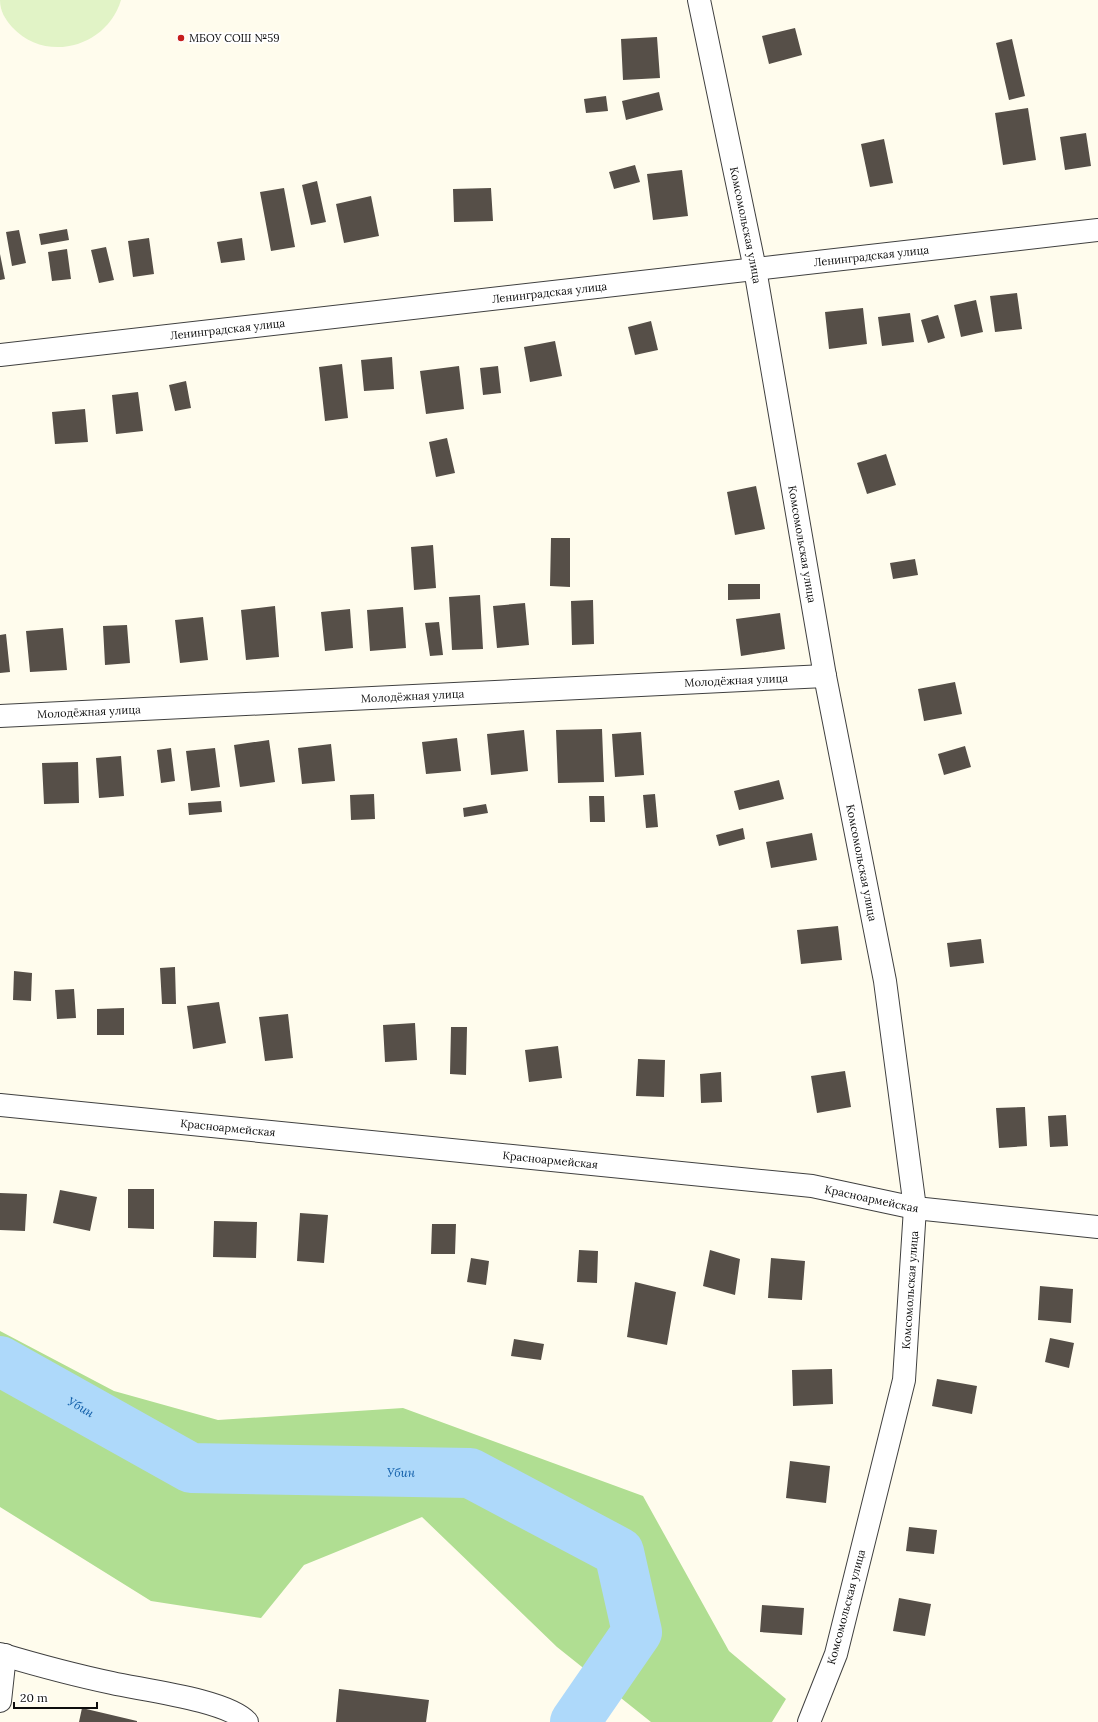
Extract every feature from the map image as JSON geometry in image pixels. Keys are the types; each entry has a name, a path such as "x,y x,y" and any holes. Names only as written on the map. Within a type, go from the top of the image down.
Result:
{"street":[{"name":"Комсомольская улица","path":"699,0 755,269 825,676 885,981 915,1208 904,1380 836,1654 809,1722"},
{"name":"Ленинградская улица","path":"0,355 1098,230"},
{"name":"Молодёжная улица","path":"0,716 825,676"},
{"name":"Красноармейская","path":"0,1105 812,1186 915,1208 1098,1227"},
{"path":"0,1701 2,1654 34,1664 111,1683 194,1699 240,1714 247,1722"}],"green space":[{"path":"0,0 121,0 114,16 103,29 89,39 74,45 58,47 41,45 26,38 12,27 3,15"},
{"path":"0,1331 114,1391 218,1420 403,1408 643,1496 729,1651 786,1699 772,1722 651,1722 557,1647 422,1517 304,1565 261,1618 151,1601 0,1507"}],"building":[{"path":"795,28 802,55 769,64 762,36"},
{"path":"657,37 660,78 623,80 621,39"},
{"path":"1012,39 1025,96 1009,100 996,43"},
{"path":"659,92 663,110 626,120 622,101"},
{"path":"606,96 608,111 586,113 584,99"},
{"path":"1028,108 1036,160 1003,165 995,113"},
{"path":"1086,133 1091,166 1065,170 1060,137"},
{"path":"884,139 893,183 870,187 861,144"},
{"path":"635,165 640,182 614,189 609,172"},
{"path":"682,170 688,216 653,220 647,174"},
{"path":"317,181 326,222 311,225 302,185"},
{"path":"284,188 295,247 271,251 260,192"},
{"path":"491,188 493,221 454,222 453,189"},
{"path":"371,196 379,236 344,243 336,204"},
{"path":"67,229 69,240 41,245 39,234"},
{"path":"19,230 26,263 12,266 6,232"},
{"path":"149,238 154,274 133,277 128,241"},
{"path":"242,238 245,260 221,263 217,242"},
{"path":"106,247 114,280 99,283 91,250"},
{"path":"67,249 71,279 52,281 48,252"},
{"path":"0,254 5,279 0,280"},
{"path":"1017,293 1022,329 995,332 990,296"},
{"path":"976,300 983,332 961,337 954,305"},
{"path":"863,308 867,344 829,349 825,312"},
{"path":"910,313 914,342 882,346 878,317"},
{"path":"938,315 945,338 928,343 921,320"},
{"path":"651,321 658,350 635,355 628,327"},
{"path":"555,341 562,376 530,382 524,347"},
{"path":"392,357 394,389 364,391 361,360"},
{"path":"342,364 348,418 325,421 319,367"},
{"path":"459,366 464,409 426,414 420,371"},
{"path":"498,366 501,393 483,395 480,368"},
{"path":"186,381 191,408 175,411 169,385"},
{"path":"138,392 143,431 116,434 112,395"},
{"path":"85,409 88,442 55,444 52,412"},
{"path":"447,438 455,473 436,477 429,442"},
{"path":"886,454 896,485 867,494 857,463"},
{"path":"756,486 765,529 735,535 727,492"},
{"path":"551,538 570,538 570,587 550,586"},
{"path":"433,545 436,588 414,590 411,547"},
{"path":"915,559 918,575 893,579 890,563"},
{"path":"728,584 760,584 760,599 728,600"},
{"path":"480,595 483,649 452,650 449,597"},
{"path":"593,600 594,644 572,645 571,601"},
{"path":"525,603 529,645 497,648 493,606"},
{"path":"275,606 279,657 246,660 241,610"},
{"path":"403,607 406,648 370,651 367,610"},
{"path":"350,609 353,648 325,651 321,612"},
{"path":"780,613 785,649 741,656 736,619"},
{"path":"203,617 208,660 180,663 175,620"},
{"path":"439,622 443,655 430,656 425,623"},
{"path":"127,625 130,663 105,665 103,626"},
{"path":"63,628 67,670 30,672 26,631"},
{"path":"6,634 10,672 0,673 0,635"},
{"path":"955,682 962,714 924,721 918,689"},
{"path":"602,729 604,782 558,783 556,730"},
{"path":"524,730 528,771 491,775 487,734"},
{"path":"641,732 644,775 615,777 612,734"},
{"path":"457,738 461,771 426,774 422,742"},
{"path":"269,740 275,782 240,787 234,745"},
{"path":"331,744 335,781 302,784 298,748"},
{"path":"965,746 971,767 944,775 938,754"},
{"path":"171,748 175,781 161,783 157,750"},
{"path":"215,748 220,787 191,791 186,751"},
{"path":"121,756 124,796 99,798 96,758"},
{"path":"78,762 79,803 44,804 42,763"},
{"path":"779,780 784,799 739,810 734,791"},
{"path":"374,794 375,819 351,820 350,795"},
{"path":"655,794 658,827 646,828 643,795"},
{"path":"589,796 604,796 605,822 590,822"},
{"path":"221,801 222,812 189,815 188,803"},
{"path":"486,804 488,813 464,817 463,808"},
{"path":"743,828 745,839 719,846 716,835"},
{"path":"812,833 817,860 771,868 766,842"},
{"path":"838,926 842,960 801,964 797,930"},
{"path":"981,939 984,963 950,967 947,943"},
{"path":"175,967 176,1004 162,1004 160,968"},
{"path":"14,971 32,973 31,1001 13,1000"},
{"path":"74,989 76,1018 57,1019 55,990"},
{"path":"219,1002 226,1043 193,1049 187,1006"},
{"path":"124,1008 124,1035 97,1035 97,1009"},
{"path":"288,1014 293,1058 265,1061 259,1017"},
{"path":"415,1023 417,1060 385,1062 383,1025"},
{"path":"451,1027 467,1027 466,1075 450,1074"},
{"path":"558,1046 562,1078 529,1082 525,1050"},
{"path":"638,1059 665,1060 664,1097 636,1096"},
{"path":"845,1071 851,1107 817,1113 811,1076"},
{"path":"721,1072 722,1102 701,1103 700,1074"},
{"path":"1025,1107 1027,1146 999,1148 996,1108"},
{"path":"1066,1115 1068,1146 1050,1147 1048,1116"},
{"path":"128,1189 154,1189 154,1229 128,1228"},
{"path":"60,1190 97,1197 90,1231 53,1223"},
{"path":"0,1193 27,1194 25,1231 0,1230"},
{"path":"300,1213 328,1215 324,1263 297,1261"},
{"path":"214,1221 257,1222 256,1258 213,1257"},
{"path":"432,1224 456,1224 455,1254 431,1254"},
{"path":"579,1250 598,1251 597,1283 577,1282"},
{"path":"710,1250 740,1259 735,1295 703,1286"},
{"path":"471,1258 489,1261 486,1285 467,1282"},
{"path":"771,1258 805,1261 802,1300 768,1298"},
{"path":"635,1282 676,1292 667,1345 627,1337"},
{"path":"1040,1286 1073,1289 1071,1323 1038,1320"},
{"path":"1050,1338 1074,1343 1069,1368 1045,1362"},
{"path":"514,1339 544,1344 541,1360 511,1356"},
{"path":"832,1369 833,1404 793,1406 792,1370"},
{"path":"937,1379 977,1386 972,1414 932,1406"},
{"path":"790,1461 830,1466 826,1503 786,1498"},
{"path":"909,1527 937,1530 934,1554 906,1551"},
{"path":"899,1598 931,1604 925,1636 893,1631"},
{"path":"762,1605 804,1608 802,1635 760,1632"},
{"path":"339,1689 429,1700 426,1722 336,1722"},
{"path":"82,1708 137,1721 137,1722 79,1722"}],"waterway":[{"name":"Убин","path":"0,1361 191,1468 470,1473 619,1552 637,1632 575,1722"}],"place":[{"name":"МБОУ СОШ №59","path":"181,38"}]}
